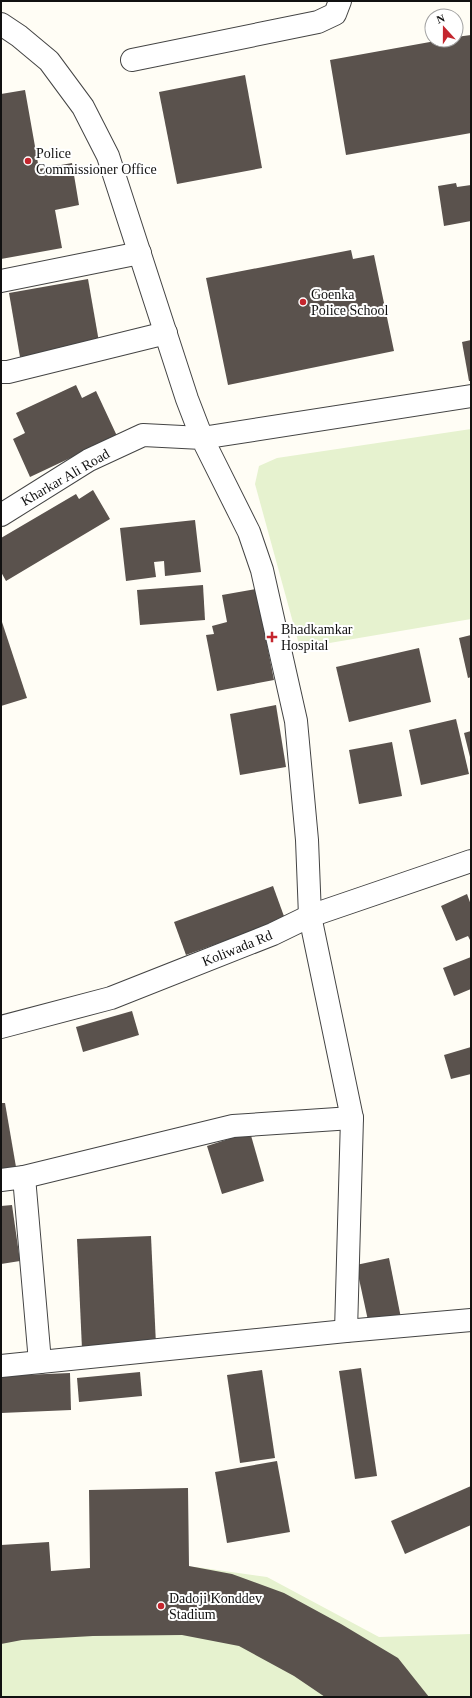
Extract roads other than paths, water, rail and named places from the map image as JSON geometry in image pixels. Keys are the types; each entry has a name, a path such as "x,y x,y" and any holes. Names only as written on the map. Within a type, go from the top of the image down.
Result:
{"street":[{"path":"132,60 318,22 335,14 340,1"},
{"path":"1,24 19,36 49,61 83,107 108,156 202,438 249,532 262,570 296,721 307,840 310,916 352,1118 346,1331"},
{"path":"1,281 140,253"},
{"path":"1,372 8,372 166,333"},
{"name":"Kharkar Ali Road","path":"1,515 89,460 144,435 202,438 471,396"},
{"name":"Koliwada Rd","path":"1,1027 111,998 273,934 310,916 471,861"},
{"path":"1,1180 24,1177 233,1126 352,1118"},
{"path":"24,1177 40,1362"},
{"path":"1,1366 346,1331 471,1320"}],"place":[{"name":"Police Commissioner Office","path":"28,161"},
{"name":"Goenka Police School","path":"303,302"},
{"name":"Bhadkamkar Hospital","path":"272,637"},
{"name":"Dadoji Konddev Stadium","path":"161,1606"}]}
